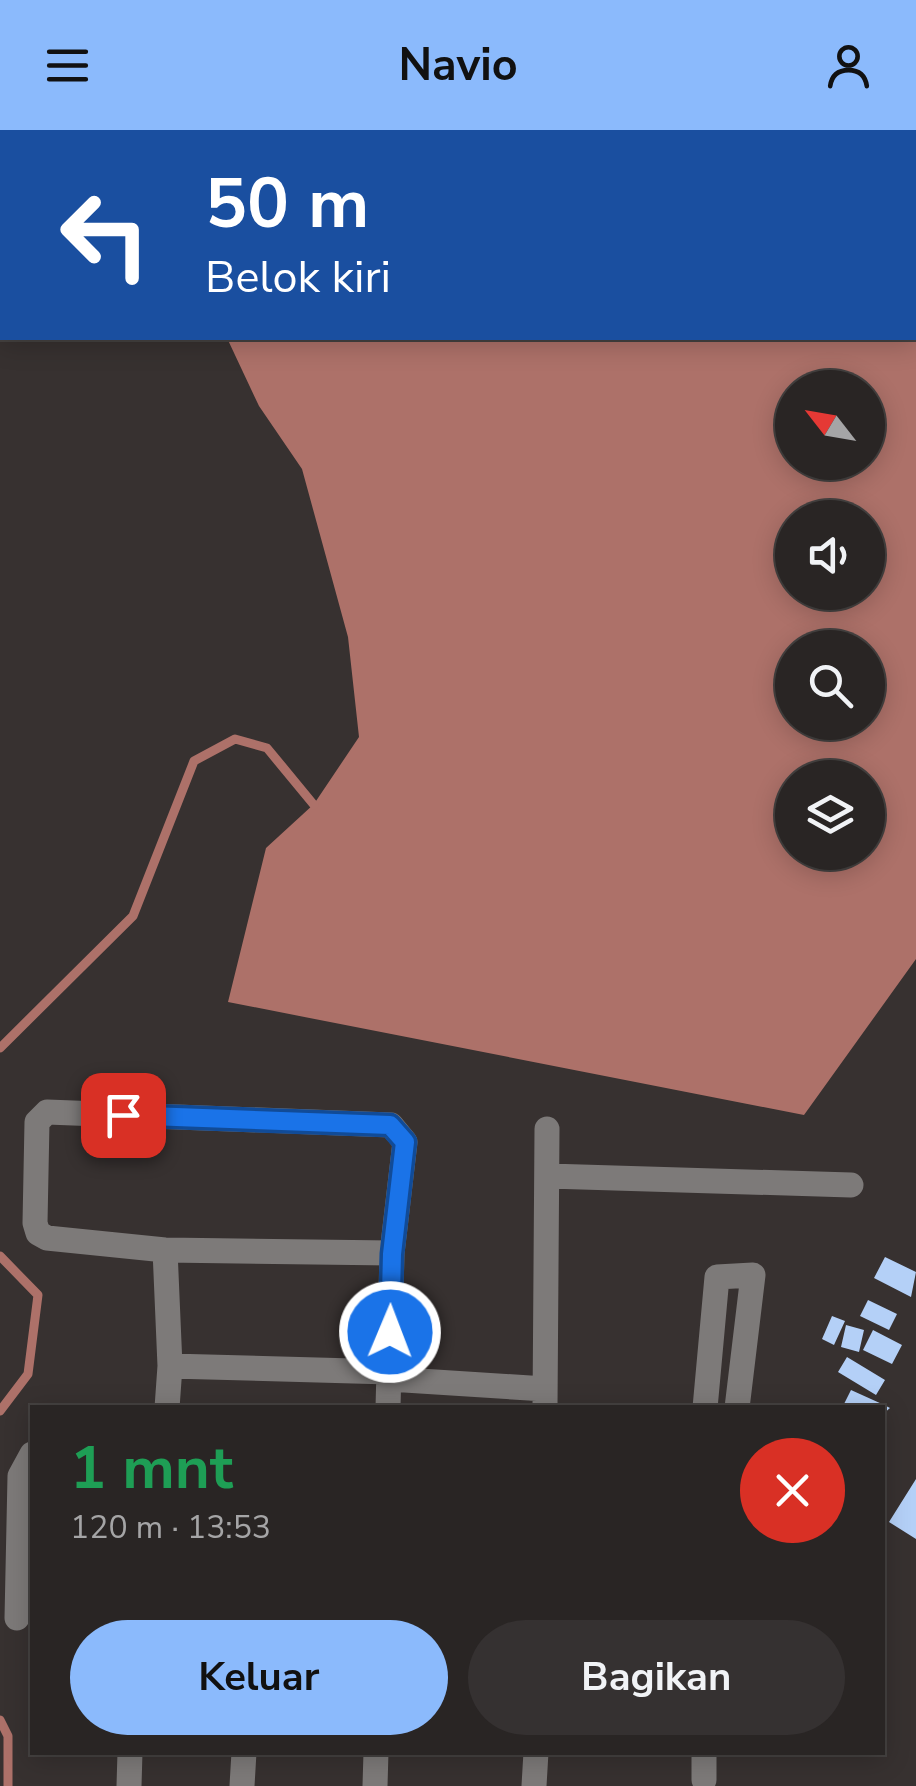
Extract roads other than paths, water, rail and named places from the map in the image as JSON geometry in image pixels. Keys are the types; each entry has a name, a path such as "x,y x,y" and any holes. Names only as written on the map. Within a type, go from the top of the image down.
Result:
{"street":[{"path":"388,1405 392,1254 405,1142 390,1125 47,1112 37,1122 38,1233 47,1238 165,1250 392,1254"},
{"path":"170,1366 390,1375 545,1398 546,1128"},
{"path":"548,1176 852,1185"},
{"path":"165,1250 170,1366 166,1405"},
{"path":"706,1405 717,1277 753,1275 737,1405"},
{"path":"16,1618 20,1476 30,1458"},
{"path":"128,1786 130,1755"},
{"path":"242,1786 244,1755"},
{"path":"375,1786 376,1755"},
{"path":"534,1786 536,1755"},
{"path":"704,1755 704,1780"}],"waterway":[{"path":"0,1048 133,916 194,761 235,739 267,748 314,805"},
{"path":"0,1256 38,1295 28,1374 0,1411"},
{"path":"0,1720 8,1736 8,1786"}]}
